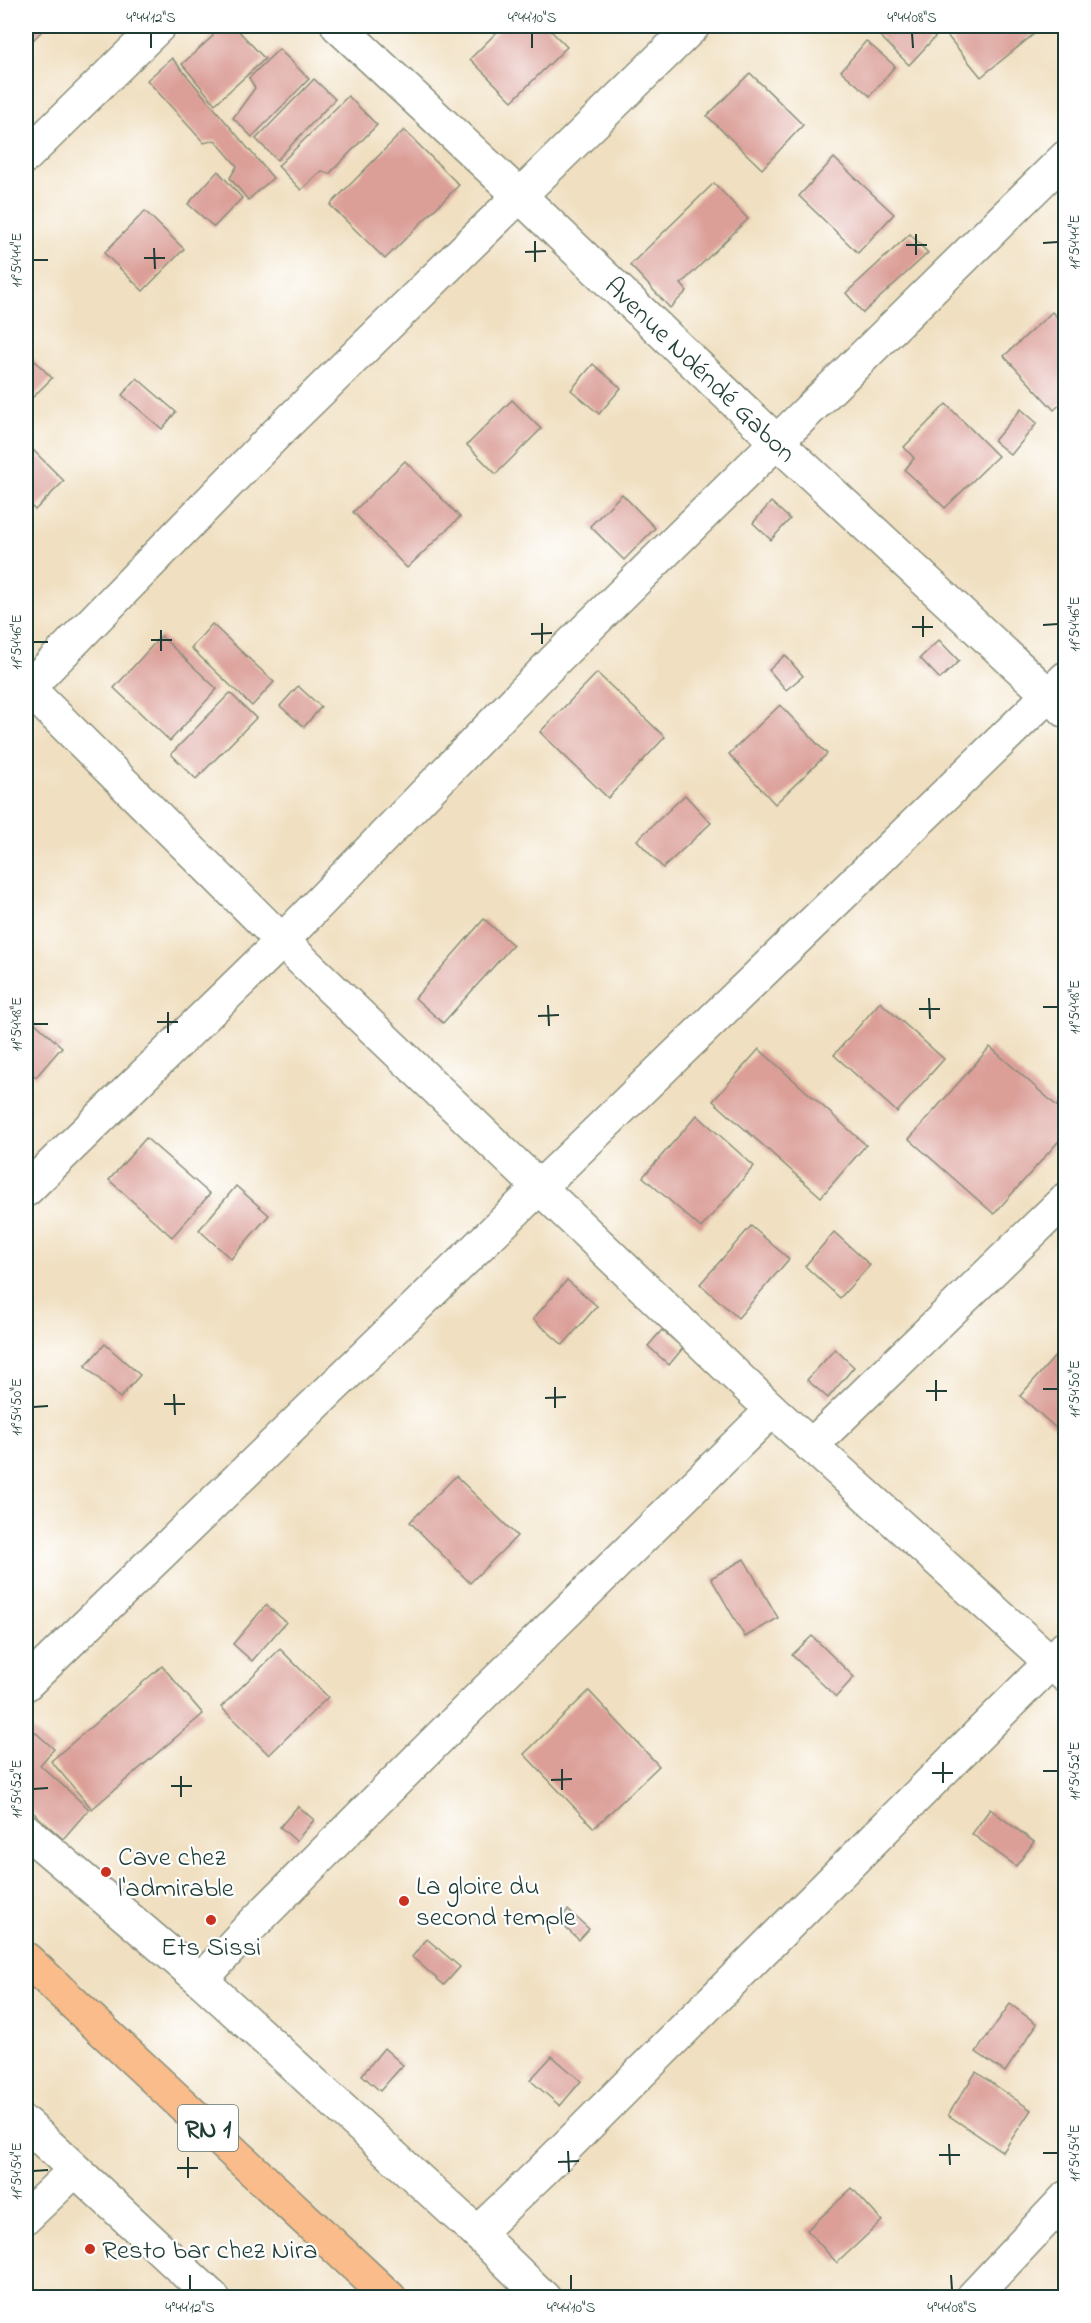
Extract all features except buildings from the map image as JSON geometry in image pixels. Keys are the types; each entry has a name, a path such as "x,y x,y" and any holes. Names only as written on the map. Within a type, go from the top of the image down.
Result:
{"highway":[{"name":"RN 1","path":"26,1959 390,2298"}],"street":[{"path":"26,156 159,26"},
{"name":"Avenue Ndéndé Gabon","path":"338,26 777,442 1060,695"},
{"path":"477,2233 542,2172 1060,1661 772,1410 282,941 26,688 273,437 693,26"},
{"path":"26,1190 282,941 553,662 1065,157"},
{"path":"26,1684 540,1187 1060,695"},
{"path":"811,1446 1065,1199"},
{"path":"201,1980 251,1926 480,1697 772,1410"},
{"path":"26,1831 201,1980 477,2233 544,2298"},
{"path":"26,2124 213,2298"},
{"path":"26,2217 75,2170"},
{"path":"972,2298 1065,2198"}],"place":[{"name":"Cave chez l'admirable","path":"106,1872"},
{"name":"La gloire du second temple","path":"404,1901"},
{"name":"Ets Sissi","path":"211,1920"},
{"name":"Resto bar chez Nira","path":"90,2249"}]}
